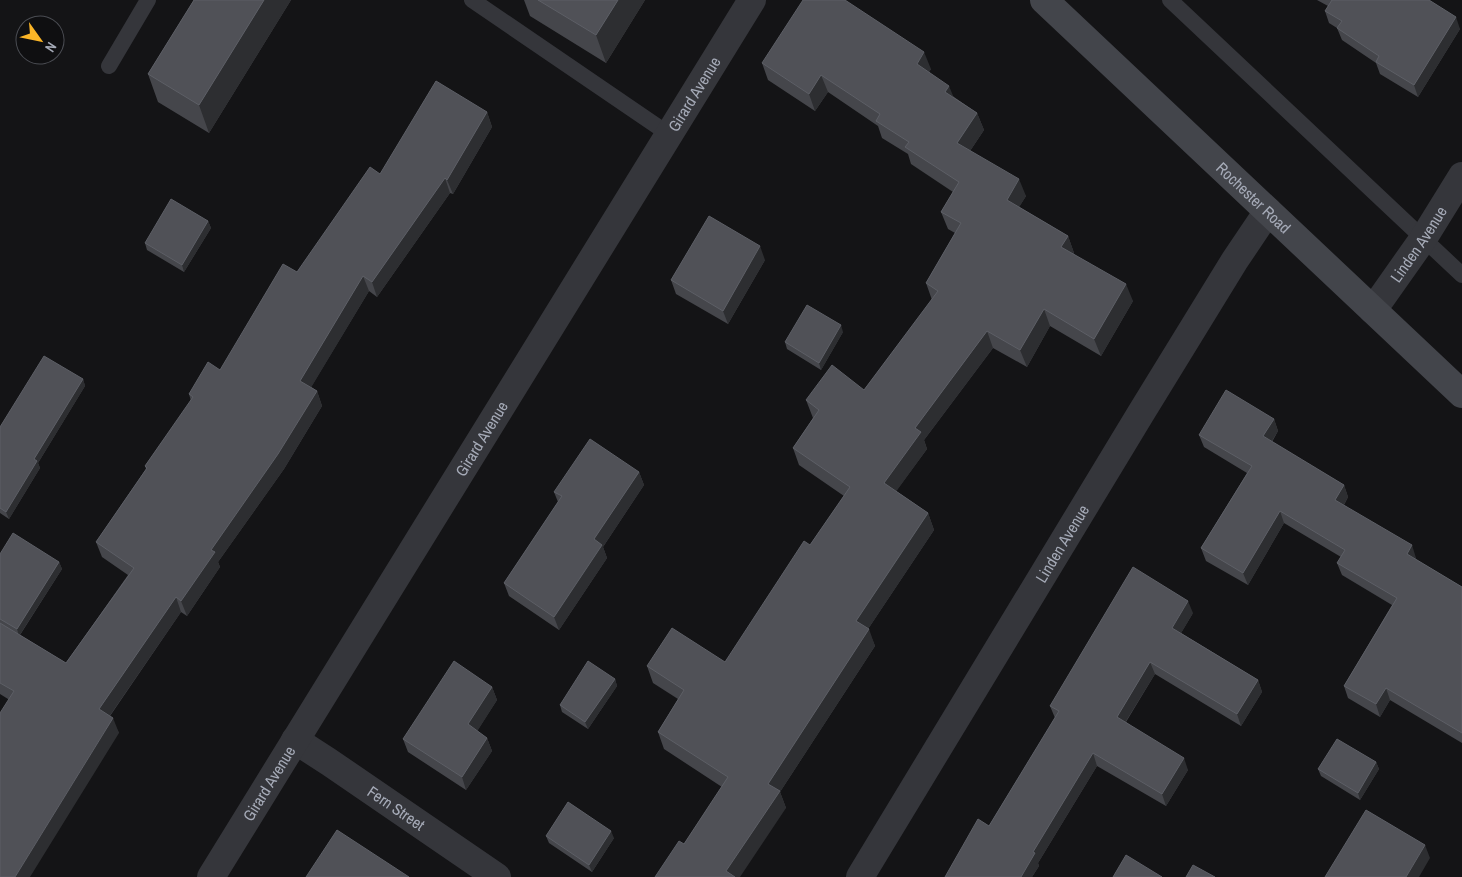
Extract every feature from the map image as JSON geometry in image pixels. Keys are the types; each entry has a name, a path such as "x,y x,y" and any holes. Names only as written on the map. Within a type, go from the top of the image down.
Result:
{"main road":[{"name":"Rochester Road","path":"1044,0 1462,394"}],"street":[{"name":"Girard Avenue","path":"211,877 752,0"},
{"name":"Linden Avenue","path":"1373,310 1423,239 1462,176"},
{"name":"Linden Avenue","path":"860,877 1136,421 1235,260 1268,211"},
{"name":"Fern Street","path":"295,740 497,877"}],"lane":[{"path":"109,66 148,0"},
{"path":"472,0 670,135"},
{"path":"1170,0 1462,275"}],"building":[{"path":"194,0 264,0 199,105 148,74"},
{"path":"538,0 618,0 596,35"},
{"path":"803,0 845,0 924,52 917,64 949,86 945,92 977,113 957,143 1019,179 1007,200 1068,236 1061,247 1126,284 1094,339 1044,309 1020,350 987,331 915,428 921,432 884,483 928,513 856,621 869,629 768,784 780,791 726,871 735,877 655,877 679,841 684,844 728,777 658,732 684,690 647,666 672,628 725,662 804,541 810,545 850,487 793,448 819,410 806,400 832,365 864,390 938,291 926,283 961,223 941,212 959,182 905,147 909,142 876,121 880,114 821,75 809,94 762,63"},
{"path":"1332,0 1429,0 1456,17 1414,85 1376,62 1379,56 1337,28 1342,21 1325,11"},
{"path":"436,81 487,112 447,180 445,178 372,282 363,276 300,381 317,391 278,454 211,550 215,552 181,601 176,597 99,709 113,718 15,877 0,877 0,713 14,691 0,683 0,623 66,663 134,568 96,542 147,468 145,466 193,397 189,394 208,362 220,370 283,264 297,272 370,167 380,174"},
{"path":"171,199 208,221 182,265 145,243"},
{"path":"709,216 760,246 723,311 671,280"},
{"path":"807,305 841,325 819,363 785,342"},
{"path":"44,356 83,379 34,459 37,461 6,512 0,508 0,427"},
{"path":"1226,390 1274,419 1263,436 1344,485 1335,500 1412,545 1407,554 1462,587 1462,733 1386,688 1376,704 1344,686 1397,598 1337,563 1345,550 1280,511 1243,573 1201,548 1252,466 1199,435"},
{"path":"590,439 639,472 594,539 602,545 554,617 504,583 562,496 554,492"},
{"path":"13,533 59,562 17,629 0,619 0,554"},
{"path":"1133,567 1188,601 1172,628 1258,680 1237,714 1150,662 1117,717 1184,758 1162,794 1093,753 1033,852 1035,853 1021,877 945,877 978,819 989,826 1059,711 1050,706"},
{"path":"454,661 492,687 468,724 487,738 462,777 403,739"},
{"path":"588,661 615,679 585,722 560,705"},
{"path":"1337,739 1376,762 1358,793 1318,769"},
{"path":"568,802 611,831 589,865 546,836"},
{"path":"1366,810 1425,845 1406,877 1325,877"},
{"path":"337,830 409,877 306,877"},
{"path":"1126,855 1162,877 1113,877"},
{"path":"1193,865 1215,877 1186,877"}]}
